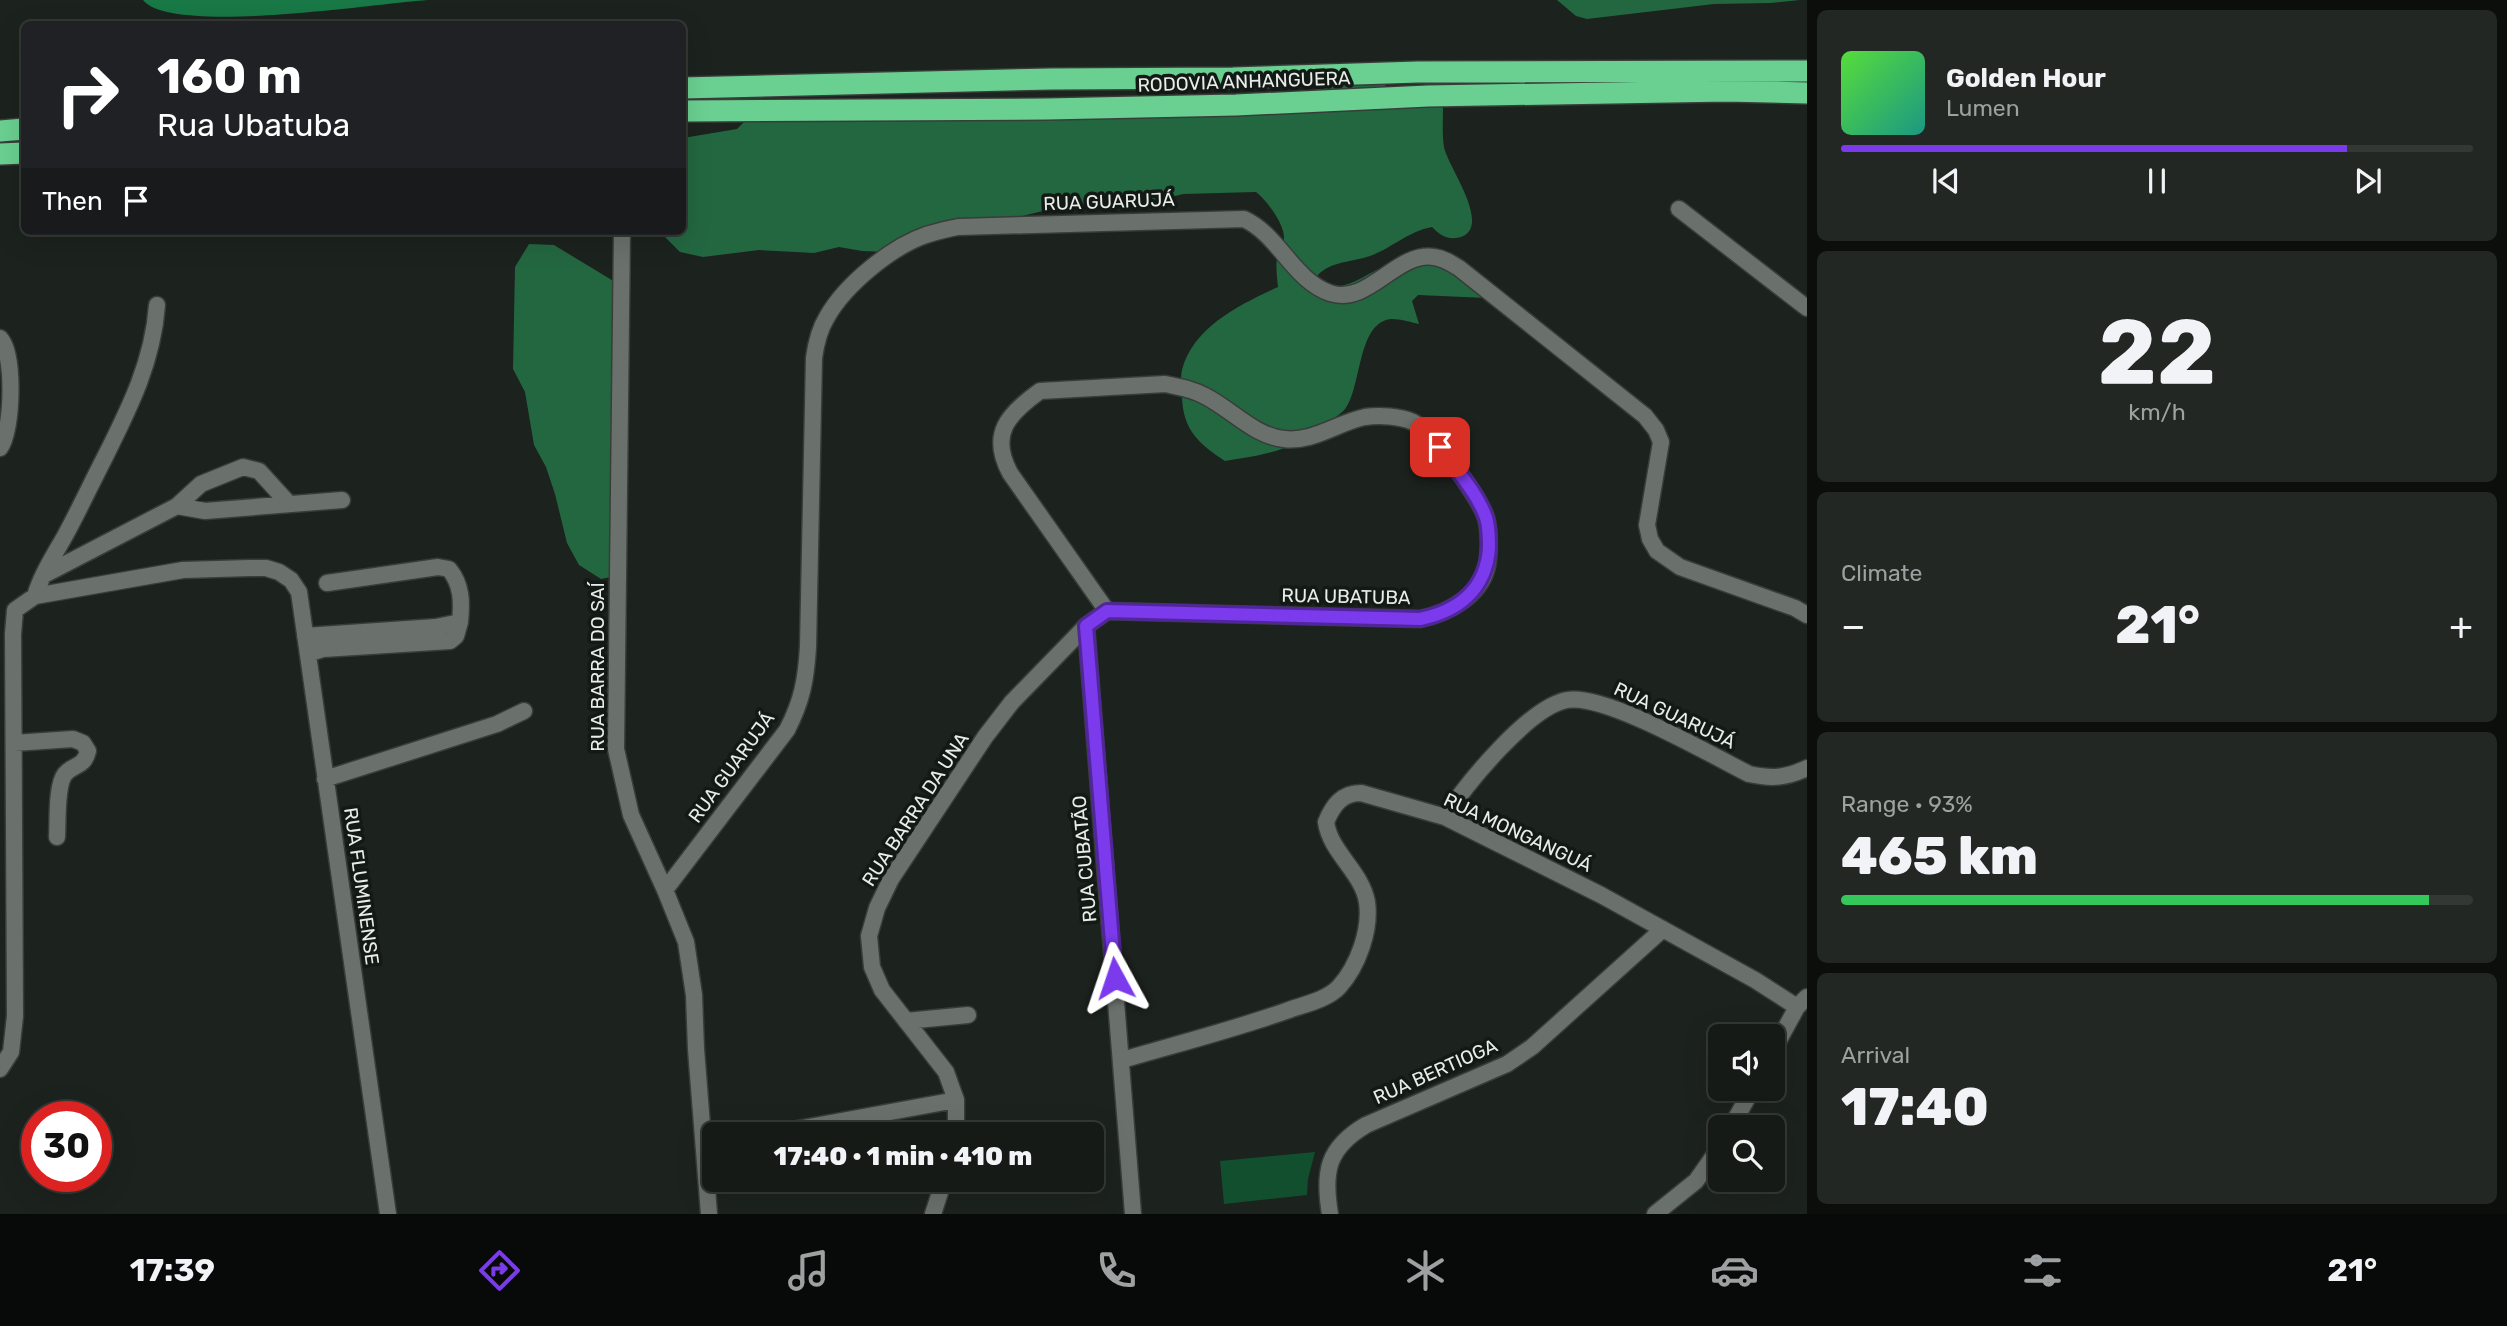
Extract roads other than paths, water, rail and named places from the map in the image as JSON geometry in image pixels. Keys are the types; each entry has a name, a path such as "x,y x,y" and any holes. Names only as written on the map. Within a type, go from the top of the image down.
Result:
{"highway":[{"name":"RODOVIA ANHANGUERA","path":"686,88 1418,72 1807,71"},
{"name":"RODOVIA ANHANGUERA","path":"686,111 1236,105 1428,96 1727,91 1807,93"}],"street":[{"path":"1679,209 1807,308"},
{"name":"RUA GUARUJÁ","path":"665,890 787,730 800,705 806,680 808,647 814,358 821,328 840,297 893,251 924,236 958,227 1244,219 1261,229 1302,273 1317,285 1330,293 1344,295 1357,292 1416,260 1432,256 1446,260 1645,416 1656,430 1661,442 1647,525 1650,539 1657,551 1680,567 1796,608 1807,615"},
{"name":"RUA BARRA DO SAÍ","path":"622,235 616,748 631,815 686,942 695,995 707,1122"},
{"path":"0,1069 11,1052 15,1016 13,634 8,608 35,596 42,576 67,533 131,405 147,366 155,332 157,306"},
{"path":"0,338 6,345 11,396 6,438 0,448"},
{"name":"RUA UBATUBA","path":"1165,384 1186,388 1206,396 1266,435 1286,440 1305,437 1366,417 1394,417 1413,422 1428,433 1440,447 1486,517 1488,565 1478,585 1461,603 1440,615 1420,619 1107,611 1010,473 1001,456 1004,426 1023,403 1040,391 1165,384"},
{"path":"42,576 177,506 201,484 243,467 259,471 289,504"},
{"path":"177,506 205,511 342,500"},
{"path":"308,654 323,649 450,640 456,636 460,622 462,610 458,580 449,569 438,567 327,583"},
{"name":"RUA FLUMINENSE","path":"35,596 183,570 258,568 279,572 291,580 299,592 388,1214"},
{"name":"RUA BARRA DA UNA","path":"956,1122 956,1100 946,1072 882,990 872,967 869,936 877,908 891,879 985,737 1012,702 1086,626 1107,611"},
{"path":"305,636 436,627 460,622"},
{"name":"RUA CUBATÃO","path":"1086,626 1133,1214"},
{"name":"RUA GUARUJÁ","path":"1445,817 1469,782 1534,715 1550,705 1569,699 1588,699 1617,709 1749,774 1769,778 1790,776 1807,768"},
{"path":"326,779 497,724 524,711"},
{"path":"14,743 73,739 83,743 88,751 86,758 66,772 61,781 57,837"},
{"name":"RUA MONGANGUÁ","path":"1122,1060 1243,1026 1311,1002 1338,988 1360,952 1367,914 1364,892 1327,828 1329,815 1346,794 1361,793 1445,817 1601,895 1755,980 1802,1002"},
{"name":"RUA BERTIOGA","path":"1330,1214 1327,1174 1334,1154 1347,1136 1366,1125 1507,1064 1532,1047 1663,929"},
{"path":"1785,1031 1802,1002"},
{"path":"906,1021 968,1014"},
{"path":"836,1122 956,1100"},
{"path":"1655,1214 1696,1181 1708,1164"},
{"name":"RUA BARRA DO SAÍ","path":"709,1192 709,1214"},
{"path":"933,1214 940,1192"}]}
